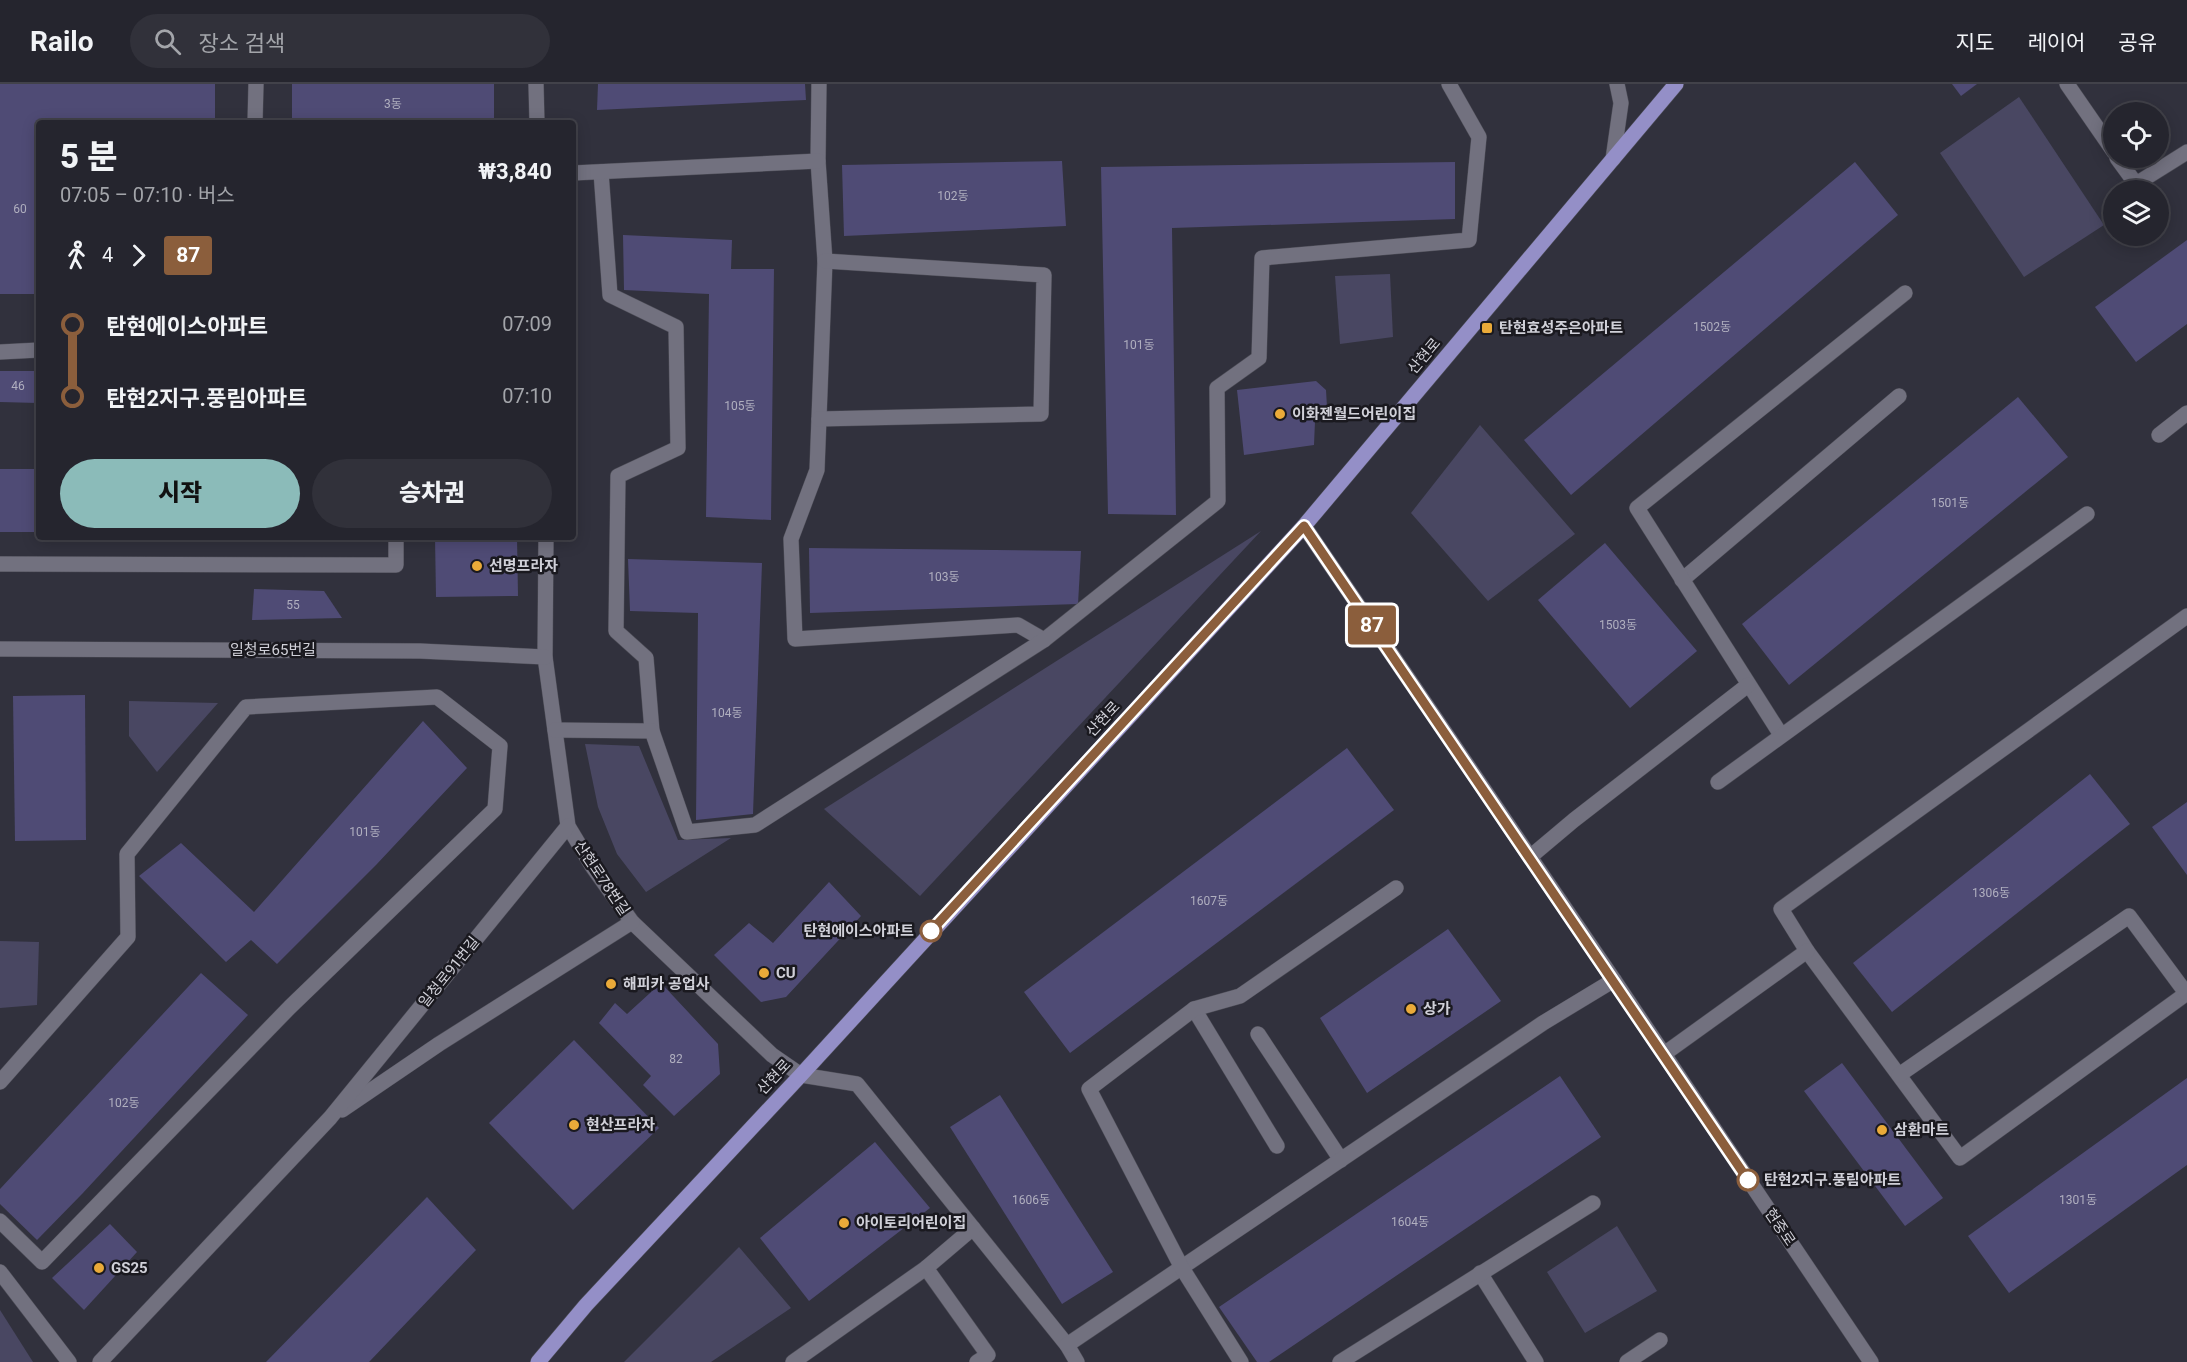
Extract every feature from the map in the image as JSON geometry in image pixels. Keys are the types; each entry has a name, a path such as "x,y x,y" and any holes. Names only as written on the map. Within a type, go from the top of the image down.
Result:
{"main road":[{"name":"산현로","path":"538,1362 586,1305 801,1075 1304,526 1676,84"}],"street":[{"path":"255,120 256,84"},
{"path":"536,84 537,120"},
{"path":"819,84 818,161 825,261 817,470 790,539 795,639 1018,626 1044,640"},
{"path":"601,172 610,295 676,327 678,448 618,476 616,631 646,658 652,731 687,832 755,825 1044,640 1218,501 1217,388 1259,358 1262,258 1469,240 1479,137 1449,84"},
{"path":"1613,159 1621,103 1617,84"},
{"path":"2067,84 2103,136"},
{"path":"2169,163 2187,152"},
{"path":"576,173 818,161"},
{"path":"2125,168 2136,184 2162,168"},
{"path":"819,419 1041,414 1044,275 825,261"},
{"path":"1781,735 1637,508 1905,293"},
{"path":"0,352 36,350"},
{"path":"1682,580 1899,396"},
{"path":"2159,435 2187,413"},
{"path":"1718,782 2087,514"},
{"name":"현중로","path":"1304,526 1871,1362"},
{"path":"0,564 396,565 396,540"},
{"name":"산현로78번길","path":"546,540 545,657 568,826 592,866 632,922 772,1055 801,1075"},
{"path":"1899,1075 2129,916 2186,993 1960,1158 1807,951 1781,909 2187,616"},
{"name":"일청로65번길","path":"0,649 420,651 545,657"},
{"path":"1530,857 1748,685"},
{"path":"0,1082 128,937 127,854 246,707 437,697 500,746 495,809 290,1007 42,1262 0,1221"},
{"path":"555,730 652,731"},
{"name":"일청로91번길","path":"100,1362 330,1118 568,826"},
{"path":"1241,1362 1182,1268 1089,1089 1194,1009 1240,996 1396,888"},
{"name":"일청로91번길","path":"330,1118 439,1044 632,922"},
{"path":"1664,1054 1807,951"},
{"path":"1067,1345 1543,1023 1614,980"},
{"path":"1194,1009 1277,1146"},
{"path":"1258,1034 1341,1160"},
{"path":"801,1075 857,1084 1067,1345 1077,1362"},
{"path":"1340,1362 1593,1203"},
{"path":"800,1360 926,1268 973,1228"},
{"path":"926,1268 988,1355 977,1362"},
{"path":"0,1272 69,1362"},
{"path":"1480,1273 1536,1362"},
{"path":"1627,1362 1660,1340"}],"shaded area":[{"path":"2019,97 2103,226 2024,277 1940,153"},
{"path":"1390,274 1393,337 1340,344 1335,276"},
{"path":"1480,425 1575,534 1488,601 1411,513"},
{"path":"1261,531 920,896 824,809"},
{"path":"129,701 218,703 157,772 129,736"},
{"path":"585,744 639,746 678,840 731,838 646,892 617,854 598,807"},
{"path":"0,941 39,942 37,1005 0,1008"},
{"path":"1617,1226 1657,1291 1585,1333 1547,1272"},
{"path":"739,1247 791,1308 711,1362 624,1362"},
{"path":"0,1310 33,1362 0,1362"}],"building":[{"path":"0,84 215,84 215,120 36,120 36,294 0,294"},
{"path":"292,84 494,84 494,120 292,120"},
{"path":"598,84 805,84 806,100 597,110"},
{"path":"1952,84 1977,84 1961,96"},
{"path":"1062,161 1066,226 844,236 842,165"},
{"path":"1455,162 1455,219 1172,228 1176,515 1108,514 1101,167"},
{"path":"1855,162 1898,215 1571,495 1524,440"},
{"path":"623,235 732,240 731,269 774,269 771,520 706,517 709,294 624,290"},
{"path":"2187,240 2187,324 2136,362 2095,307"},
{"path":"0,371 36,371 36,403 0,402"},
{"name":"이화젠월드어린이집","path":"1316,381 1326,390 1327,407 1315,421 1314,445 1244,455 1237,390"},
{"path":"2018,397 2068,457 1789,685 1742,624"},
{"path":"0,469 36,469 36,532 0,532"},
{"name":"선명프라자","path":"435,540 517,540 518,596 436,597"},
{"path":"1605,543 1697,651 1630,708 1538,600"},
{"path":"809,548 1081,551 1078,604 810,613"},
{"path":"628,559 762,563 753,814 696,820 698,613 630,611"},
{"path":"254,589 324,591 342,618 252,620"},
{"path":"85,695 86,840 15,841 13,696"},
{"path":"423,721 467,768 376,865 277,964 251,940 226,962 139,876 181,843 254,912"},
{"path":"1347,748 1394,810 1070,1053 1024,992"},
{"path":"2090,774 2130,824 1892,1012 1853,963"},
{"path":"2187,802 2187,875 2152,827"},
{"path":"829,882 861,916 786,997 761,1002 714,955 749,923 773,943"},
{"name":"상가","path":"1448,929 1501,1001 1367,1093 1320,1018"},
{"path":"201,973 248,1015 37,1240 0,1204 0,1189"},
{"path":"661,983 718,1044 720,1074 674,1116 643,1085 651,1076 599,1023 615,1003 627,1014"},
{"name":"현산프라자","path":"574,1040 659,1128 573,1210 489,1123"},
{"path":"1842,1063 1943,1198 1905,1226 1804,1091"},
{"path":"1560,1076 1601,1137 1269,1362 1257,1362 1219,1307"},
{"path":"2187,1078 2187,1165 2009,1293 1968,1236"},
{"path":"1000,1095 1113,1272 1062,1304 950,1127"},
{"name":"아이토리어린이집","path":"875,1142 930,1208 809,1301 760,1238"},
{"path":"427,1197 476,1250 369,1362 266,1362"},
{"path":"110,1224 137,1252 84,1310 52,1278"}],"bus line":[{"name":"87","path":"931,931 1304,526 1748,1180"}],"place":[{"name":"탄현효성주은아파트","path":"1487,328"},
{"name":"이화젠월드어린이집","path":"1280,414"},
{"name":"선명프라자","path":"477,566"},
{"name":"탄현에이스아파트","path":"931,931"},
{"name":"CU","path":"764,973"},
{"name":"해피카 공업사","path":"611,984"},
{"name":"상가","path":"1411,1009"},
{"name":"현산프라자","path":"574,1125"},
{"name":"삼환마트","path":"1882,1130"},
{"name":"탄현2지구.풍림아파트","path":"1748,1180"},
{"name":"아이토리어린이집","path":"844,1223"},
{"name":"GS25","path":"99,1268"}]}
